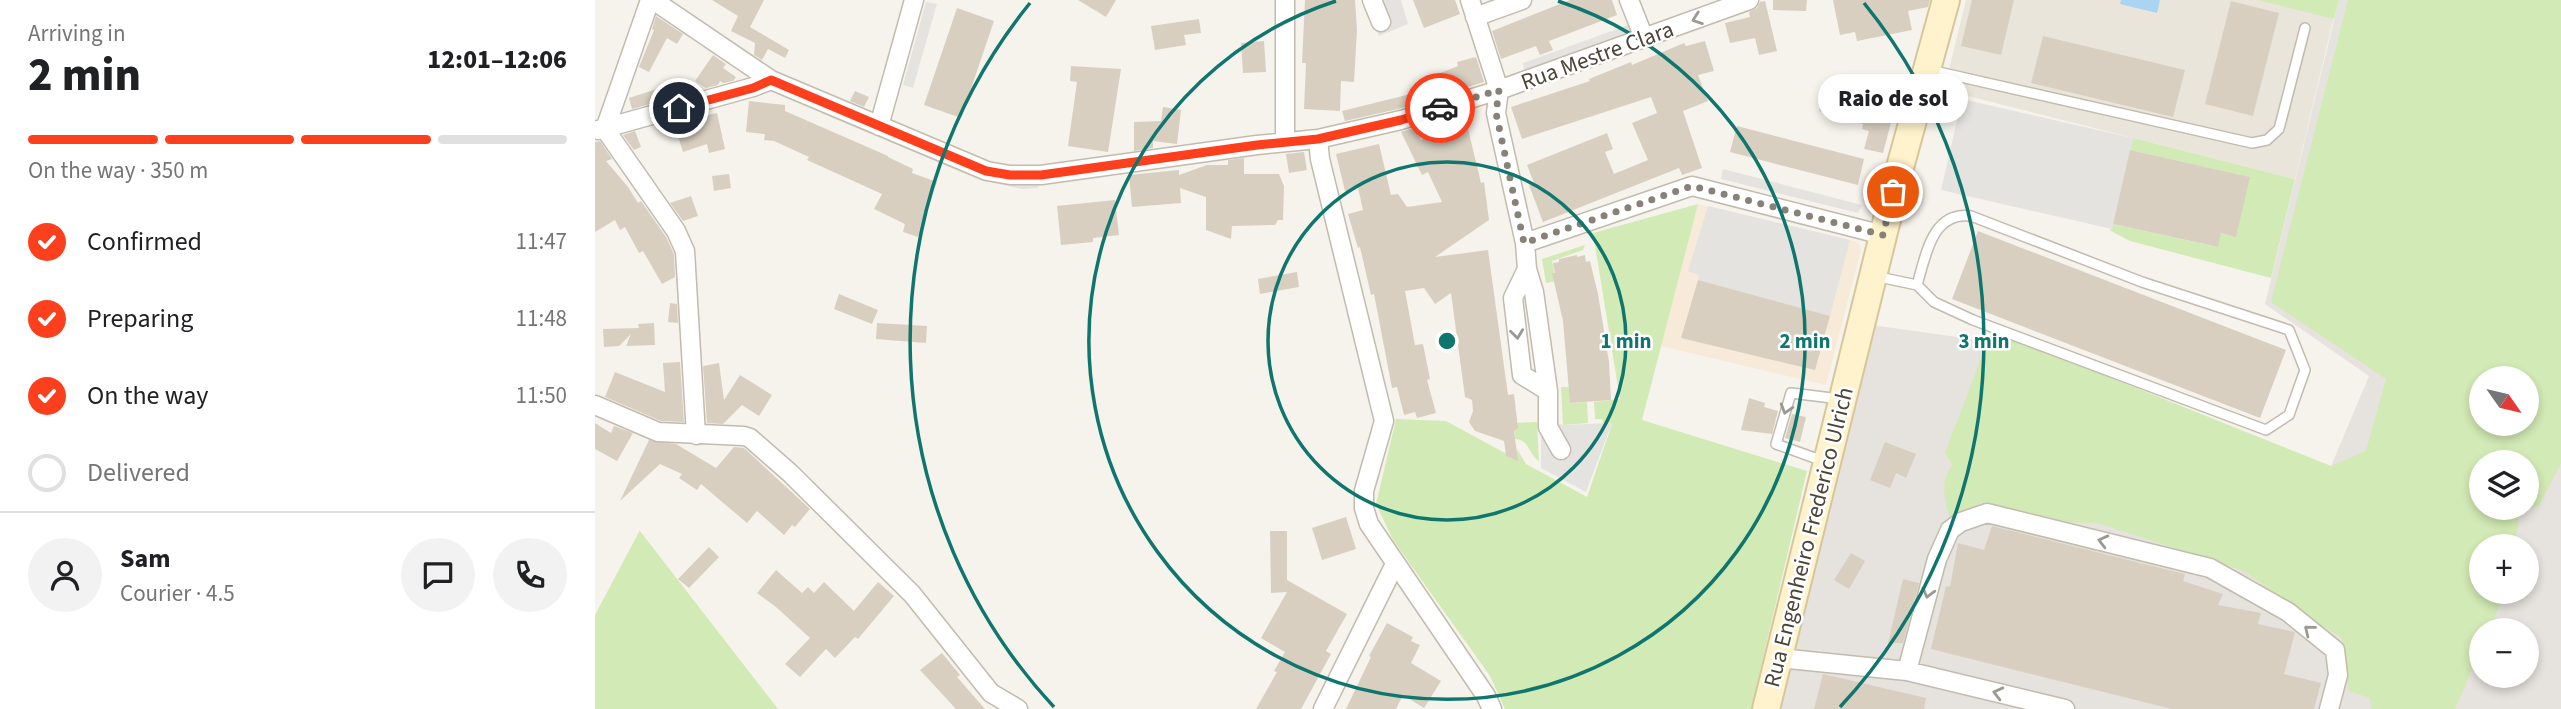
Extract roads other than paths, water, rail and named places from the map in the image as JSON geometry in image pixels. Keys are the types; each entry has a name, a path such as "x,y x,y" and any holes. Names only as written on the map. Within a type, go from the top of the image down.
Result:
{"main road":[{"name":"Rua Engenheiro Frederico Ulrich","path":"1766,709 1872,276 1925,69 1946,0"}],"street":[{"name":"Rua Mestre Clara","path":"651,0 771,80 986,171 1010,175 1041,175 1285,141 1318,139 1401,120 1499,90 1749,0"},
{"path":"600,129 651,0"},
{"path":"879,126 915,0"},
{"path":"1285,0 1285,141"},
{"path":"1372,0 1381,22"},
{"path":"1522,0 1472,8 1499,90 1496,113 1524,243 1527,269 1513,298 1522,375 1548,391 1548,427 1561,450"},
{"path":"1629,0 1644,38"},
{"path":"600,129 753,88 771,80"},
{"path":"600,129 676,231 685,251 696,435"},
{"path":"1318,139 1323,173 1384,421 1364,491 1364,508 1369,524 1486,696 1492,709"},
{"path":"1524,243 1692,186 1883,235"},
{"path":"595,405 658,432 744,436 755,441 912,594 991,694 1017,709"},
{"path":"1907,671 1937,559 1950,530 1962,522 1987,513 2210,568 2277,606 2335,650 2338,675 2329,709"},
{"path":"1322,709 1395,564"},
{"path":"1779,658 1907,671 2065,709"}],"lane":[{"path":"1925,69 2252,143 2267,140 2279,130 2305,28"},
{"path":"1872,276 1917,285 1934,302 1973,320 2266,430 2289,415 2305,370 2289,330 2142,282 1971,216 1957,214 1939,225 1917,285"},
{"path":"1827,463 1776,444 1791,393 1842,400"}],"water":[{"path":"2121,0 2160,0 2157,13 2120,4"}],"place":[{"name":"Raio de sol","path":"1893,192"}]}
